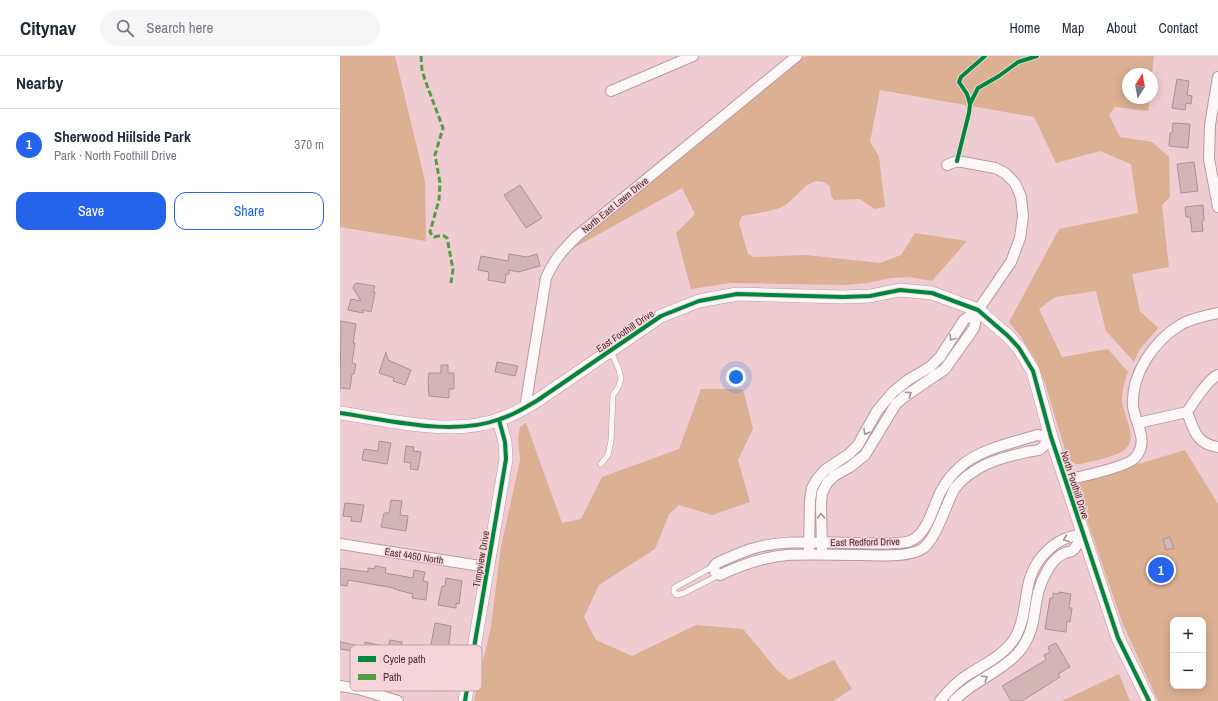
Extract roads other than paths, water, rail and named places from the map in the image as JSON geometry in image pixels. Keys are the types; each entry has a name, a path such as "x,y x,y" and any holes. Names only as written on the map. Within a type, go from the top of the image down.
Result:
{"street":[{"path":"611,91 668,60 693,56"},
{"name":"North East Lawn Drive","path":"525,408 546,278 553,262 577,236 797,56"},
{"path":"1218,76 1216,101 1210,125 1210,159 1218,206"},
{"path":"809,555 810,500 812,488 817,479 858,445 877,411 893,392 935,363 964,320 978,310 1010,262 1020,238 1023,216 1021,197 1015,183 1005,173 1000,170 957,161 947,165"},
{"name":"East Foothill Drive","path":"340,413 451,428 475,426 500,420 525,408 553,390 661,316 699,301 737,294 870,296 900,290 932,293 978,310"},
{"path":"823,555 821,505 822,493 827,483 834,476 850,467 865,454 896,404 945,369 974,328 978,310"},
{"name":"North Foothill Drive","path":"978,310 1008,336 1025,358 1033,372 1051,437 1082,534 1118,638 1149,701"},
{"path":"1066,480 1092,474 1127,463 1133,459 1138,453 1142,442 1133,407 1134,393 1141,371 1150,354 1158,343 1181,325 1192,320 1218,313"},
{"path":"1138,423 1187,412 1203,390 1215,376 1218,375"},
{"path":"1187,412 1194,432 1200,441 1218,447"},
{"name":"Timpview Drive","path":"474,645 506,459 505,442 500,420"},
{"name":"East Redford Drive","path":"714,566 717,563 751,549 775,544 907,542 917,536 926,524 947,481 966,461 981,454 1037,435 1051,437"},
{"name":"East Redford Drive","path":"720,575 744,564 769,557 809,555 887,555 914,552 927,545 933,538 947,504 961,481 986,464 1040,450 1051,437"},
{"path":"942,700 957,682 997,657 1008,646 1016,636 1024,618 1027,592 1033,570 1048,551 1066,538 1082,534"},
{"path":"954,701 970,687 1011,660 1023,646 1033,625 1041,583 1046,573 1055,560 1062,554 1073,551 1082,534"},
{"name":"East 4450 North","path":"340,544 487,567"},
{"path":"1048,551 1055,560"},
{"path":"714,566 714,572 720,575"},
{"path":"340,686 350,688"},
{"path":"366,691 398,701"},
{"name":"Timpview Drive","path":"465,701 467,691"}],"lane":[{"path":"601,464 608,455 611,441 613,395 619,386 621,378 610,350"},
{"path":"714,566 674,588 674,592 677,595 684,593 720,575"}],"place":[{"name":"Sherwood Hiilside Park","path":"1161,570"}]}
